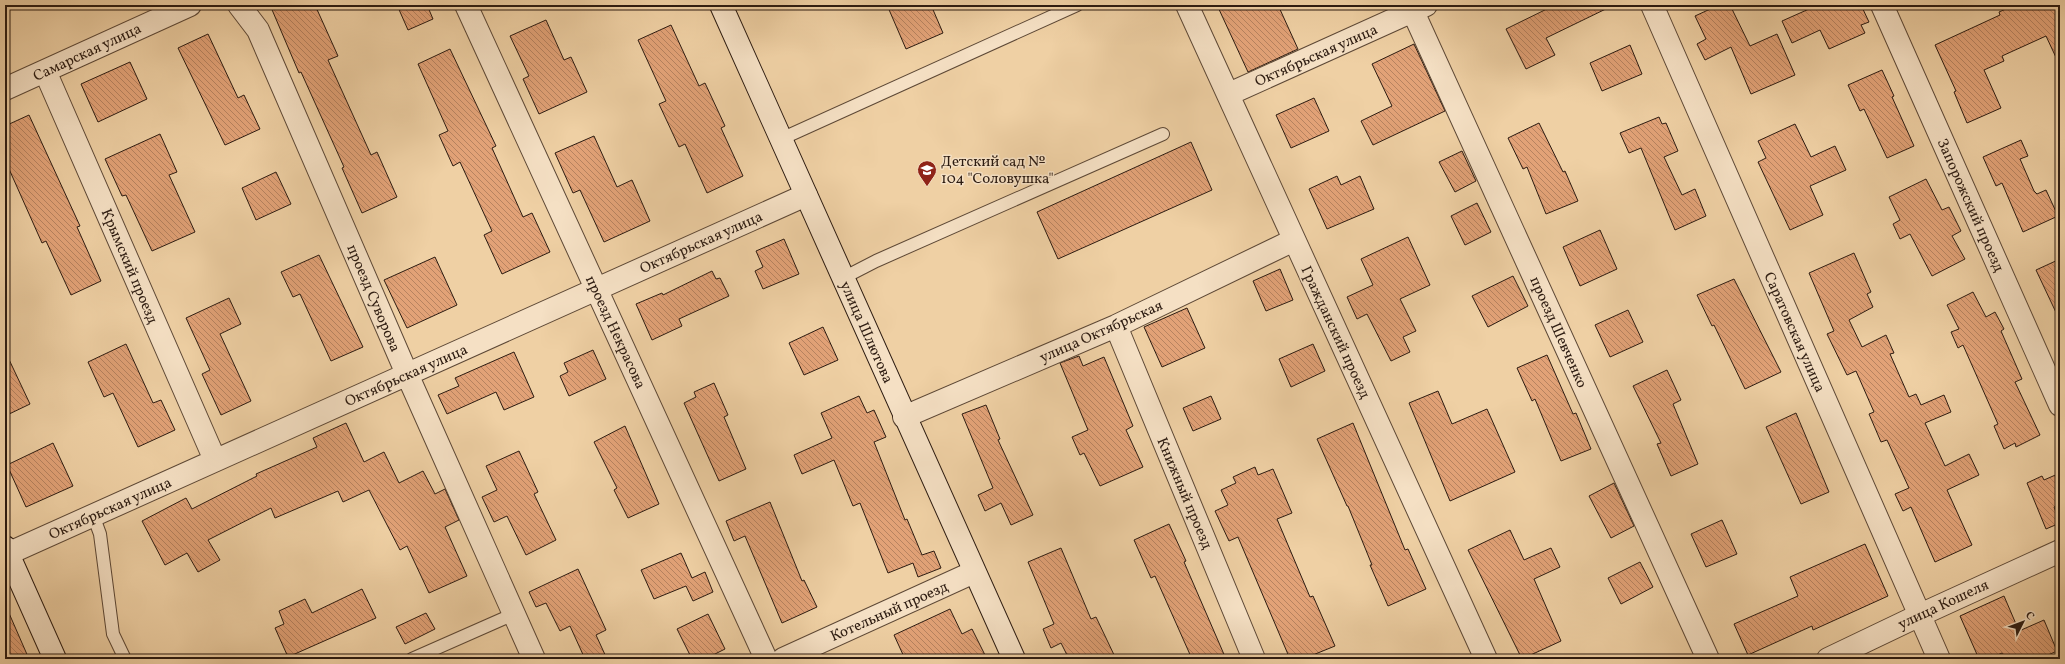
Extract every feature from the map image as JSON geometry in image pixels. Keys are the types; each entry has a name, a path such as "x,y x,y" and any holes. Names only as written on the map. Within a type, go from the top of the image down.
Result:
{"street":[{"name":"Самарская улица","path":"5,89 190,5"},
{"name":"проезд Суворова","path":"239,5 258,30 407,374 534,659"},
{"name":"проезд Некрасова","path":"466,5 766,659"},
{"name":"улица Шлютова","path":"721,5 904,417 1014,659"},
{"name":"Гражданский проезд","path":"1187,5 1486,659"},
{"name":"Саратовская улица","path":"1652,5 1939,659"},
{"name":"Запорожский проезд","path":"1882,5 2060,405"},
{"name":"Октябрьская улица","path":"1229,94 1416,7"},
{"name":"проезд Шевченко","path":"1416,7 1708,659"},
{"name":"Крымский проезд","path":"46,71 215,460"},
{"name":"Октябрьская улица","path":"6,552 94,515 806,195"},
{"name":"улица Октябрьская","path":"904,417 1116,326 1294,240"},
{"name":"Книжный проезд","path":"1116,326 1254,659"},
{"name":"улица Кошеля","path":"1828,659 2060,551"},
{"path":"6,552 55,659"},
{"name":"Котельный проезд","path":"783,659 974,572"}],"lane":[{"path":"781,139 1077,5"},
{"path":"843,278 876,261 1164,134"},
{"path":"94,515 100,534 113,634 125,659"},
{"path":"412,659 514,614"}],"building":[{"path":"270,5 315,5 338,56 328,60 371,155 377,152 397,197 362,213 342,168 344,167 301,72 299,73"},
{"path":"397,5 427,5 433,19 408,30"},
{"path":"887,5 931,5 943,33 906,49"},
{"path":"1217,5 1278,5 1298,49 1248,72"},
{"path":"1555,5 1614,5 1546,38 1555,55 1526,69 1506,29"},
{"path":"1719,5 1730,5 1750,46 1777,34 1795,75 1751,94 1731,47 1705,60 1697,44 1706,39 1695,16"},
{"path":"1818,5 1861,5 1869,22 1861,25 1865,33 1829,49 1820,30 1792,43 1782,21"},
{"path":"2015,5 2060,5 2060,66 2046,36 2002,56 2004,61 1984,70 2001,108 1967,123 1954,92 1956,91 1935,45 2000,15 1999,12"},
{"path":"546,20 564,60 571,57 587,92 539,114 523,79 529,76 510,36"},
{"path":"671,25 699,86 705,83 725,126 721,128 743,176 707,193 685,144 679,147 659,104 666,101 638,40"},
{"path":"208,34 238,98 244,95 260,129 225,145 178,48"},
{"path":"1414,44 1445,111 1373,145 1361,121 1392,106 1372,64"},
{"path":"1630,45 1642,74 1602,91 1590,63"},
{"path":"450,49 496,146 492,148 523,217 532,213 550,252 502,274 484,235 492,231 460,162 453,166 439,135 448,131 418,64"},
{"path":"130,62 147,99 98,122 81,84"},
{"path":"1882,70 1894,96 1892,97 1914,146 1887,158 1864,109 1860,111 1848,85"},
{"path":"1314,98 1329,131 1291,148 1276,115"},
{"path":"29,115 80,226 77,227 101,281 71,295 46,241 42,243 5,160 5,126"},
{"path":"1659,117 1662,124 1666,123 1678,151 1664,157 1682,195 1695,189 1706,216 1675,230 1641,148 1629,153 1620,133"},
{"path":"1539,123 1563,172 1565,171 1578,201 1546,214 1527,167 1523,169 1508,138"},
{"path":"1795,124 1811,157 1835,146 1846,170 1810,186 1823,215 1790,230 1758,162 1766,158 1758,141"},
{"path":"160,134 177,172 169,175 195,232 152,251 126,195 122,196 105,159"},
{"path":"594,136 617,187 632,180 650,221 604,242 580,190 573,193 555,153"},
{"path":"2021,140 2028,156 2020,159 2034,191 2037,194 2046,190 2058,216 2023,232 2002,183 1996,186 1983,157"},
{"path":"1191,142 1212,190 1058,259 1037,212"},
{"path":"1462,151 1476,181 1455,192 1439,162"},
{"path":"276,172 291,204 256,220 242,188"},
{"path":"1337,176 1341,185 1360,176 1374,209 1327,229 1309,189"},
{"path":"1926,179 1942,210 1949,207 1961,231 1952,236 1965,259 1932,276 1910,234 1900,239 1893,224 1900,220 1889,197"},
{"path":"1477,203 1491,232 1465,245 1451,216"},
{"path":"1600,230 1617,269 1580,286 1563,247"},
{"path":"1408,237 1430,285 1400,299 1416,331 1403,337 1410,352 1391,361 1367,314 1357,319 1347,297 1373,285 1361,259"},
{"path":"784,239 799,274 763,289 755,271 763,267 756,251"},
{"path":"1854,253 1871,292 1867,294 1873,307 1849,320 1862,347 1886,335 1894,353 1890,354 1909,397 1916,394 1921,405 1944,395 1951,412 1925,423 1945,466 1969,454 1979,475 1947,490 1972,545 1935,562 1911,507 1903,511 1895,494 1909,488 1887,440 1881,442 1869,414 1874,412 1856,371 1847,375 1827,334 1834,331 1809,273"},
{"path":"319,255 363,347 331,361 300,294 293,297 281,272"},
{"path":"435,257 457,305 407,328 384,280"},
{"path":"2060,259 2060,321 2036,270"},
{"path":"1280,269 1293,300 1266,311 1253,281"},
{"path":"712,271 716,279 720,278 729,296 679,319 682,326 652,340 636,304 662,293 663,295"},
{"path":"1513,276 1528,306 1488,327 1472,296"},
{"path":"1734,279 1781,372 1745,389 1714,325 1712,326 1697,295"},
{"path":"1973,292 1986,317 1995,312 2004,329 2001,331 2022,379 2015,382 2040,435 2016,447 2015,443 2004,449 1994,426 1998,424 1963,345 1958,348 1951,332 1959,329 1947,305"},
{"path":"229,298 241,324 220,334 251,401 221,415 202,374 210,370 186,318"},
{"path":"1187,308 1205,348 1162,367 1144,327"},
{"path":"1628,310 1643,342 1610,357 1595,325"},
{"path":"823,327 838,360 804,375 789,343"},
{"path":"126,344 153,403 161,400 175,430 138,447 113,393 104,397 88,362"},
{"path":"1313,344 1325,371 1291,387 1279,359"},
{"path":"593,350 606,379 569,396 560,376 568,372 564,363"},
{"path":"5,351 30,404 5,416"},
{"path":"514,352 534,397 504,410 496,392 447,414 438,395 459,386 455,378"},
{"path":"1547,355 1573,414 1576,413 1591,449 1561,461 1535,399 1532,401 1517,368"},
{"path":"1079,356 1083,366 1104,357 1133,426 1126,430 1143,467 1100,486 1084,453 1080,455 1072,437 1088,430 1060,363"},
{"path":"1667,370 1681,400 1673,404 1698,464 1671,476 1657,444 1661,443 1633,386"},
{"path":"714,383 728,415 724,417 746,469 719,481 684,403 696,397 694,392"},
{"path":"1438,391 1452,424 1487,409 1515,472 1450,501 1409,403"},
{"path":"859,396 867,413 874,410 886,437 874,442 905,520 907,519 922,555 934,551 941,568 918,577 913,563 888,573 860,503 853,506 834,460 802,474 794,455 832,438 821,413"},
{"path":"1211,396 1221,419 1193,431 1183,408"},
{"path":"986,405 1000,439 998,440 1033,515 1011,525 1001,503 985,511 978,495 993,488 962,414"},
{"path":"1796,413 1829,492 1801,504 1766,427"},
{"path":"346,423 364,462 384,452 399,483 423,471 435,494 445,489 459,520 445,527 467,576 429,593 407,546 400,550 369,490 343,502 338,491 275,518 271,508 208,540 220,560 198,572 187,553 165,565 142,521 186,498 192,509 257,476 256,474 317,447 313,438"},
{"path":"1353,423 1405,550 1408,549 1426,589 1388,606 1370,565 1372,565 1348,506 1317,439"},
{"path":"625,426 659,504 628,518 614,490 617,488 594,442"},
{"path":"53,443 73,486 26,507 7,465"},
{"path":"519,451 538,492 534,494 556,540 526,555 507,516 494,522 482,497 497,490 486,466"},
{"path":"1255,467 1258,475 1273,469 1292,513 1277,519 1310,597 1313,596 1335,646 1303,659 1290,659 1238,537 1229,541 1215,511 1228,505 1221,490 1236,483 1233,477"},
{"path":"2060,473 2060,504 2054,507 2060,523 2046,529 2027,483 2042,476 2044,480"},
{"path":"1614,483 1634,526 1611,538 1589,496"},
{"path":"770,502 802,581 804,580 817,607 782,623 745,536 734,541 726,521"},
{"path":"1722,520 1737,554 1706,567 1691,534"},
{"path":"1169,524 1186,561 1184,562 1226,659 1192,659 1155,576 1151,578 1134,540"},
{"path":"1510,530 1524,560 1551,548 1560,567 1534,579 1561,641 1522,659 1468,550"},
{"path":"1865,544 1888,596 1813,630 1812,626 1748,655 1734,624 1798,596 1790,577"},
{"path":"1061,548 1091,619 1096,617 1116,659 1069,659 1061,643 1051,648 1043,629 1054,624 1028,562"},
{"path":"681,553 692,578 705,572 713,592 693,601 686,586 654,599 641,570"},
{"path":"1640,562 1653,587 1621,604 1608,578"},
{"path":"578,569 606,630 596,635 607,659 585,659 570,626 560,631 546,603 536,607 529,592"},
{"path":"362,589 376,618 288,657 275,628 284,624 279,611 305,599 312,613"},
{"path":"2004,596 2019,631 2044,620 2057,651 2039,659 2005,659 2002,653 1988,659 1979,659 1960,616"},
{"path":"5,604 29,659 5,659"},
{"path":"950,609 962,634 972,629 987,659 905,659 894,635"},
{"path":"426,613 435,629 405,644 396,627"},
{"path":"708,614 725,649 705,659 692,659 677,629"}],"place":[{"name":"Детский сад № 104 \"Соловушка\"","path":"927,187"}]}
